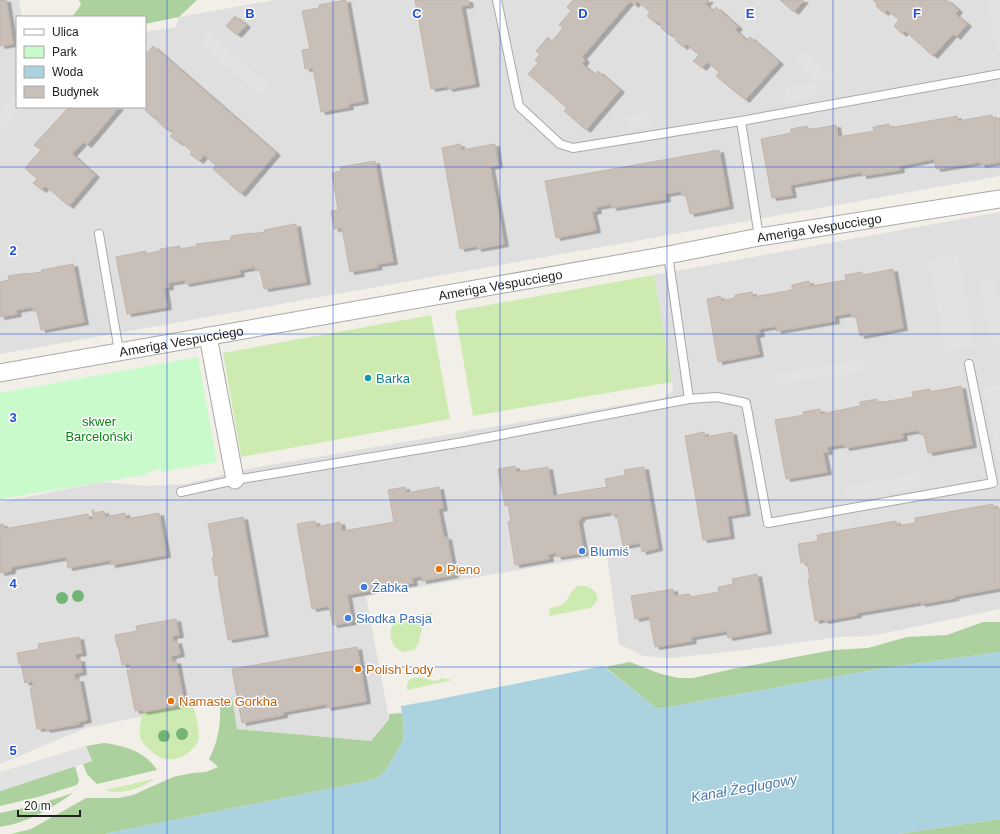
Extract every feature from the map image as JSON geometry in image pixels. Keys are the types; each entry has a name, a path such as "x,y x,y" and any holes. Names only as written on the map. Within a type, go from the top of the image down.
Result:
{"street":[{"name":"Ameriga Vespucciego","path":"0,373 759,238 1000,199"},
{"path":"208,336 235,480"}],"lane":[{"path":"497,0 518,106 560,144 573,148 741,121 1000,74"},
{"path":"741,121 759,238"},
{"path":"99,234 119,352"},
{"path":"668,255 689,399"},
{"path":"181,492 235,480 463,442 689,399 716,397 746,403 768,523 993,483 969,364"}],"shaded area":[{"path":"0,0 19,0 22,16 16,16 16,108 146,108 146,32 176,27 179,17 275,0 1000,0 1000,176 0,354"},
{"path":"987,0 1000,0 1000,53 997,54"},
{"path":"208,31 269,84 259,95 198,43"},
{"path":"805,50 835,77 824,88 795,62"},
{"path":"815,82 817,97 786,103 784,87"},
{"path":"16,93 16,108 23,108 4,129 0,125 0,111"},
{"path":"648,112 651,127 628,131 625,116"},
{"path":"1000,212 1000,609 871,636 840,637 670,658 643,656 619,644 607,555 366,596 389,718 371,741 237,729 231,698 86,728 0,764 0,502 103,482 150,486 185,484 247,469 663,398 673,391 654,275"},
{"path":"958,254 975,346 945,352 928,260"},
{"path":"994,277 1000,309 1000,342 991,344 979,281"},
{"path":"862,359 864,371 775,385 774,374"},
{"path":"1000,385 1000,463 997,463 984,387"},
{"path":"919,473 920,487 846,502 844,487"},
{"path":"86,746 92,761 0,791 0,772"}],"green space":[{"path":"79,0 197,0 179,17 146,24 146,16 73,16 81,5"},
{"path":"654,275 672,382 473,416 455,311"},
{"path":"431,315 450,419 241,457 223,353"},
{"name":"skwer Barceloński","path":"198,357 217,462 162,472 161,469 148,471 149,474 0,499 0,393"},
{"path":"578,586 588,587 596,592 597,600 595,604 590,608 549,616 550,608 562,605"},
{"path":"434,613 424,624 416,648 414,650 403,652 398,650 392,643 391,638 391,630 394,625 398,621 405,618"},
{"path":"983,622 1000,622 1000,652 885,668 657,709 605,667 630,662 661,674 679,678 693,678 833,650 868,648 907,637 947,635"},
{"path":"419,677 436,681 442,678 453,680 407,690 408,682"},
{"path":"232,698 237,729 371,741 389,719 389,714 402,713 404,731 403,740 386,771 373,780 104,834 11,834 31,829 86,798 119,798 133,795 173,777 206,772 218,767 209,759 219,731 220,700"},
{"path":"192,701 199,733 199,738 196,745 189,753 178,758 167,759 156,755 145,745 140,736 143,712 176,706 176,704"},
{"path":"104,743 134,750 147,758 157,770 97,784 87,774 83,764 92,761 86,746"},
{"path":"75,766 79,780 77,785 38,797 0,806 0,791"},
{"path":"154,779 137,788 124,792 111,792 105,790"},
{"path":"73,793 29,819 0,827 0,813 33,806"},
{"path":"991,820 1000,820 1000,834 898,834"}],"water":[{"name":"Kanał Żeglugowy","path":"1000,652 1000,820 991,820 898,834 104,834 373,780 386,771 403,740 404,731 401,706 603,666 657,709 885,668"}],"building":[{"path":"0,0 6,0 13,44 0,46"},
{"path":"346,0 364,101 348,104 349,107 321,112 313,68 305,69 302,50 310,49 302,11 319,8 319,5"},
{"path":"415,0 468,0 469,5 461,6 475,84 448,89 448,86 431,89"},
{"path":"573,0 709,0 705,4 713,11 716,7 738,27 735,30 747,41 750,37 779,62 745,100 716,76 719,72 707,62 702,68 693,61 699,55 686,44 683,47 675,40 676,38 670,33 669,35 661,28 662,26 657,21 655,23 647,16 650,12 637,1 634,5 630,1 582,57 585,60 582,64 595,75 598,71 620,90 586,130 564,111 567,108 528,74 538,63 535,60 540,54 536,51 548,37 552,41 563,28 559,25 571,11 567,7"},
{"path":"780,0 804,0 794,12"},
{"path":"873,0 947,0 958,10 955,14 967,24 956,37 953,34 933,56 905,31 902,34 894,26 899,20 887,10 884,13 876,6 877,4"},
{"path":"235,16 246,25 237,35 226,26"},
{"path":"153,46 276,153 241,194 213,169 216,166 204,155 199,161 190,154 192,152 180,141 179,143 170,136 174,132 168,128 167,130 158,122 159,120 154,116 153,118 145,110 148,107 146,105 146,52 147,53"},
{"path":"68,108 118,108 87,145 83,142 72,154 95,175 69,206 45,186 42,190 33,183 37,179 25,168 41,150 34,145"},
{"path":"992,115 993,119 1000,118 1000,162 981,165 980,162 936,169 934,159 899,166 900,170 862,176 862,172 790,185 792,195 772,198 761,139 791,133 791,129 807,126 808,130 836,125 838,137 874,131 873,127 889,124 890,128 957,116 958,121"},
{"path":"460,144 461,150 495,144 498,165 490,167 504,244 477,249 477,246 460,249 442,148"},
{"path":"719,150 729,206 690,214 686,195 682,196 681,191 665,194 666,199 612,208 612,204 596,207 597,211 592,212 596,230 556,238 545,181"},
{"path":"375,161 393,262 377,264 378,267 350,272 342,228 334,229 331,211 338,210 332,173 341,171 340,167"},
{"path":"296,224 306,282 264,289 260,270 256,271 255,267 239,270 240,274 185,284 184,280 168,283 169,287 164,288 167,307 127,314 116,257 146,251 146,254 160,251 160,249 180,246 180,249 197,246 196,244 231,240 231,236 265,232 264,230"},
{"path":"73,264 84,322 41,330 37,311 33,311 32,307 16,310 17,314 0,317 0,282 9,280 8,276 42,272 41,270"},
{"path":"893,269 903,328 860,336 856,317 852,317 851,313 834,316 835,321 777,331 776,326 759,329 760,334 755,335 759,354 718,362 707,299 720,296 721,301 735,298 735,295 752,292 753,297 792,290 792,285 809,281 810,286 846,280 845,275 862,272 862,275"},
{"path":"961,386 972,445 928,453 924,434 920,435 919,430 902,433 903,438 845,448 844,444 827,447 828,452 823,452 827,472 786,479 775,420 804,415 803,412 820,409 821,414 860,406 860,402 877,399 877,403 913,397 912,392 930,389 930,392"},
{"path":"704,432 705,437 732,432 746,513 727,516 730,536 703,540 685,436"},
{"path":"515,466 516,472 548,467 553,496 607,487 605,479 625,475 624,470 644,467 658,548 642,552 640,543 623,546 617,514 611,515 611,512 580,517 580,520 578,520 584,553 557,557 556,553 548,554 549,559 515,565 508,522 511,521 508,505 505,506 498,469"},
{"path":"405,487 406,493 439,487 443,508 438,509 444,538 447,537 454,575 422,581 421,576 412,578 413,583 347,595 352,622 333,625 329,606 312,609 297,524 315,521 316,527 340,522 342,531 394,522 388,490"},
{"path":"993,504 994,509 1000,508 1000,588 954,596 955,598 921,604 921,602 857,613 857,615 824,621 823,619 815,621 808,579 810,579 807,562 801,563 798,544 818,541 817,535 896,521 897,526 915,523 915,518"},
{"path":"92,510 94,510 94,513 104,511 105,517 125,513 126,519 159,513 166,555 111,565 111,560 68,568 66,557 11,567 11,571 0,573 0,524 3,524 4,529 88,514 89,520 94,519"},
{"path":"243,517 264,634 228,640 218,575 215,575 212,558 214,556 208,524"},
{"path":"757,574 767,631 728,638 727,631 691,637 692,641 655,647 649,616 635,619 631,596 673,589 674,596 690,594 690,597 719,592 718,587 733,584 732,579"},
{"path":"176,619 179,635 172,636 173,642 177,641 180,654 171,656 172,662 176,661 184,702 176,704 176,706 143,712 143,710 135,711 127,670 131,670 130,664 122,665 115,635 137,631 136,626"},
{"path":"79,637 82,653 75,654 76,660 80,659 82,672 74,674 75,680 79,679 87,720 78,722 79,724 46,730 45,728 37,729 30,688 34,687 33,681 25,683 17,653 39,649 38,644"},
{"path":"357,647 366,701 327,708 327,704 283,712 283,715 242,723 232,669"}],"place":[{"name":"Barka","path":"368,378"},
{"name":"Blumiś","path":"582,551"},
{"name":"Pieno","path":"439,569"},
{"name":"Żabka","path":"364,587"},
{"name":"Słodka Pasja","path":"348,618"},
{"name":"Polish Lody","path":"358,669"},
{"name":"Namaste Gorkha","path":"171,701"}]}
